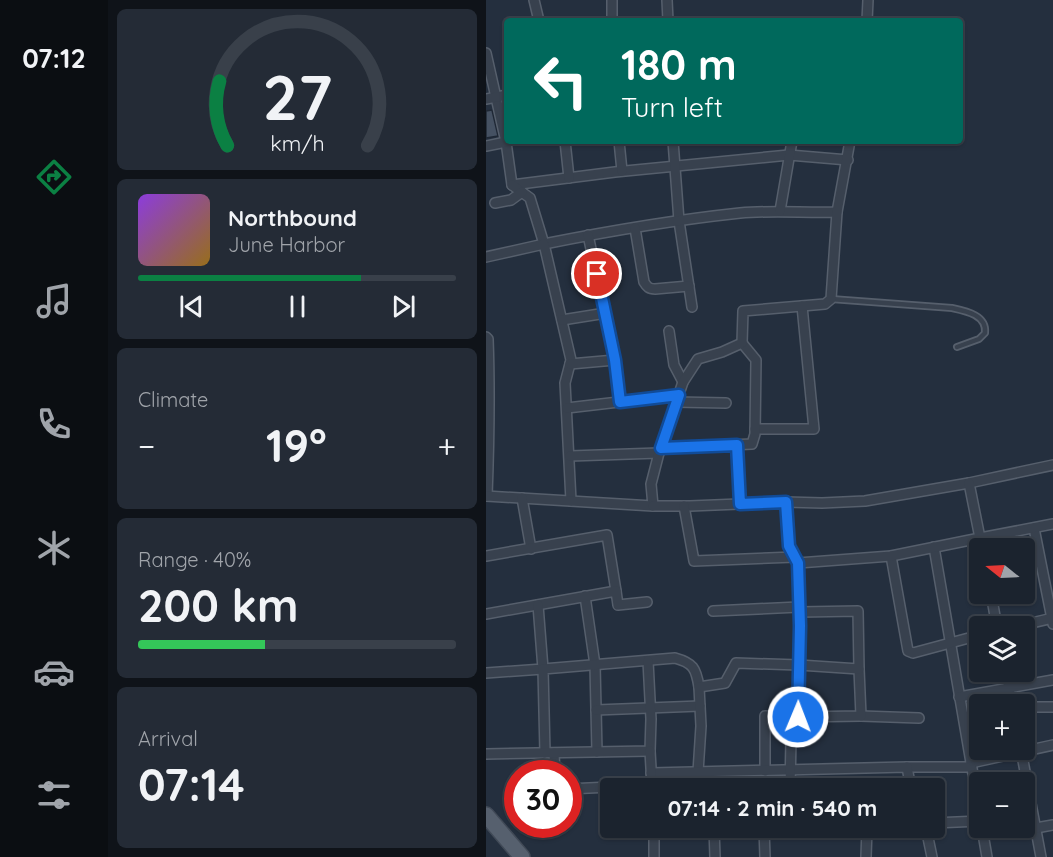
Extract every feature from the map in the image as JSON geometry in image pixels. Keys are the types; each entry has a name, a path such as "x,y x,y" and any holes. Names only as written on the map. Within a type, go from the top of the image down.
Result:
{"main road":[{"path":"486,815 522,857"},
{"path":"486,830 508,857"}],"street":[{"path":"534,0 538,18"},
{"path":"612,0 612,18"},
{"path":"667,0 668,18"},
{"path":"867,18 868,0"},
{"path":"486,52 504,133"},
{"path":"486,99 504,96"},
{"path":"486,146 504,142"},
{"path":"506,144 512,185 530,198 544,244 571,360 566,383 571,501"},
{"path":"565,144 569,178"},
{"path":"619,144 622,171"},
{"path":"673,144 679,221 692,307"},
{"path":"780,211 791,144"},
{"path":"570,456 752,444 755,429 756,360 742,343 743,311 825,304 831,299 837,212 850,144"},
{"path":"512,185 622,171 789,155 848,160"},
{"path":"495,203 511,200 522,192"},
{"path":"486,257 588,235 741,213 837,212"},
{"path":"635,228 646,286 651,289 689,286"},
{"path":"588,235 606,313 620,402"},
{"path":"755,429 814,429 802,306"},
{"path":"562,320 606,313"},
{"path":"669,331 674,364 683,382"},
{"path":"486,337 488,339 487,496 653,506 786,502 822,504 866,501 1053,465"},
{"path":"653,506 651,484 683,382 698,359 742,343"},
{"path":"570,364 615,360"},
{"path":"567,408 678,399 726,404"},
{"path":"737,445 740,504"},
{"path":"969,483 980,538 1053,524"},
{"path":"522,498 531,549"},
{"path":"786,502 789,546 796,560 799,609 798,717"},
{"path":"684,506 694,561 891,556 969,540"},
{"path":"1034,528 1053,620 1035,623"},
{"path":"486,556 608,535 618,605 647,602"},
{"path":"934,547 972,772"},
{"path":"891,556 908,651 913,653 969,638"},
{"path":"486,614 616,591"},
{"path":"585,596 595,665 597,752"},
{"path":"538,605 551,760"},
{"path":"713,612 799,609 858,611 861,716"},
{"path":"486,673 675,658 688,662 696,673 699,687 702,726 698,772"},
{"path":"648,661 651,778"},
{"path":"699,687 725,683 736,663 859,669"},
{"path":"959,697 1053,680"},
{"path":"1008,682 1010,694"},
{"path":"596,710 700,706"},
{"path":"1035,707 1053,707"},
{"path":"765,771 765,716 919,718"},
{"path":"790,778 791,739"},
{"path":"1035,748 1053,745"},
{"path":"486,753 650,751"},
{"path":"651,773 971,765 989,760"},
{"path":"907,767 909,778"},
{"path":"582,789 600,788"},
{"path":"945,823 969,821"},
{"path":"1041,857 1035,828 1053,825"},
{"path":"654,838 654,857"},
{"path":"714,838 715,857"},
{"path":"764,838 765,857"},
{"path":"866,857 867,838"},
{"path":"928,838 932,857"},
{"path":"984,838 987,857"}],"lane":[{"path":"831,299 952,308 974,314 986,326 985,333 980,339 957,347"}],"building":[{"path":"492,110 498,136 486,138 486,111"}],"route":[{"path":"597,274 615,360 620,402 679,395 661,448 737,445 740,504 786,502 789,546 798,563 800,626 798,717"}]}
